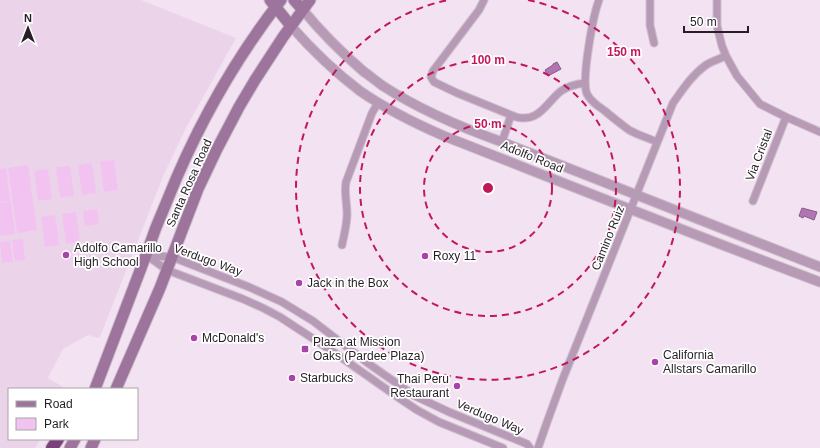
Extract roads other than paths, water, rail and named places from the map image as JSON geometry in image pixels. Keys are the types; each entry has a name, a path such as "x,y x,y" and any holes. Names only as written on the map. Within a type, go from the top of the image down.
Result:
{"main road":[{"name":"Adolfo Road","path":"294,0 303,10"},
{"name":"Santa Rosa Road","path":"116,388 167,270 198,188 217,149 255,80 310,0"},
{"name":"Adolfo Road","path":"275,2 291,26"},
{"name":"Santa Rosa Road","path":"95,388 151,239 199,129 235,64 275,2"}],"street":[{"path":"484,0 479,10 433,71 432,79 434,82 454,92 522,118 528,118 543,111 562,91 570,86 585,83"},
{"path":"599,0 589,46 585,83 588,95 596,105 630,130 657,142"},
{"path":"650,0 650,25 654,44"},
{"path":"717,0 718,26 722,46 737,76 760,104 820,132"},
{"name":"Adolfo Road","path":"303,10 336,47 383,86 442,118 820,267"},
{"name":"Adolfo Road","path":"291,26 321,58 360,91 378,103 429,130 754,258 820,282"},
{"name":"Camino Ruiz","path":"538,448 561,384 673,103 691,79 707,65 726,56"},
{"path":"342,245 347,221 345,192 346,182 372,113 378,103"},
{"path":"502,142 511,115"},
{"name":"Via Cristal","path":"753,201 786,117"},
{"name":"Verdugo Way","path":"146,255 172,257 249,287 282,302 314,321 357,355 415,396 449,412 527,444 530,448"},
{"name":"Verdugo Way","path":"146,255 167,270 243,299 280,317 417,410 439,422 503,448"}],"place":[{"name":"Adolfo Camarillo High School","path":"66,255"},
{"name":"Roxy 11","path":"425,256"},
{"name":"Jack in the Box","path":"299,283"},
{"name":"McDonald's","path":"194,338"},
{"name":"Plaza at Mission Oaks (Pardee Plaza)","path":"305,349"},
{"name":"California Allstars Camarillo","path":"655,362"},
{"name":"Starbucks","path":"292,378"},
{"name":"Thai Peru Restaurant","path":"457,386"}]}
